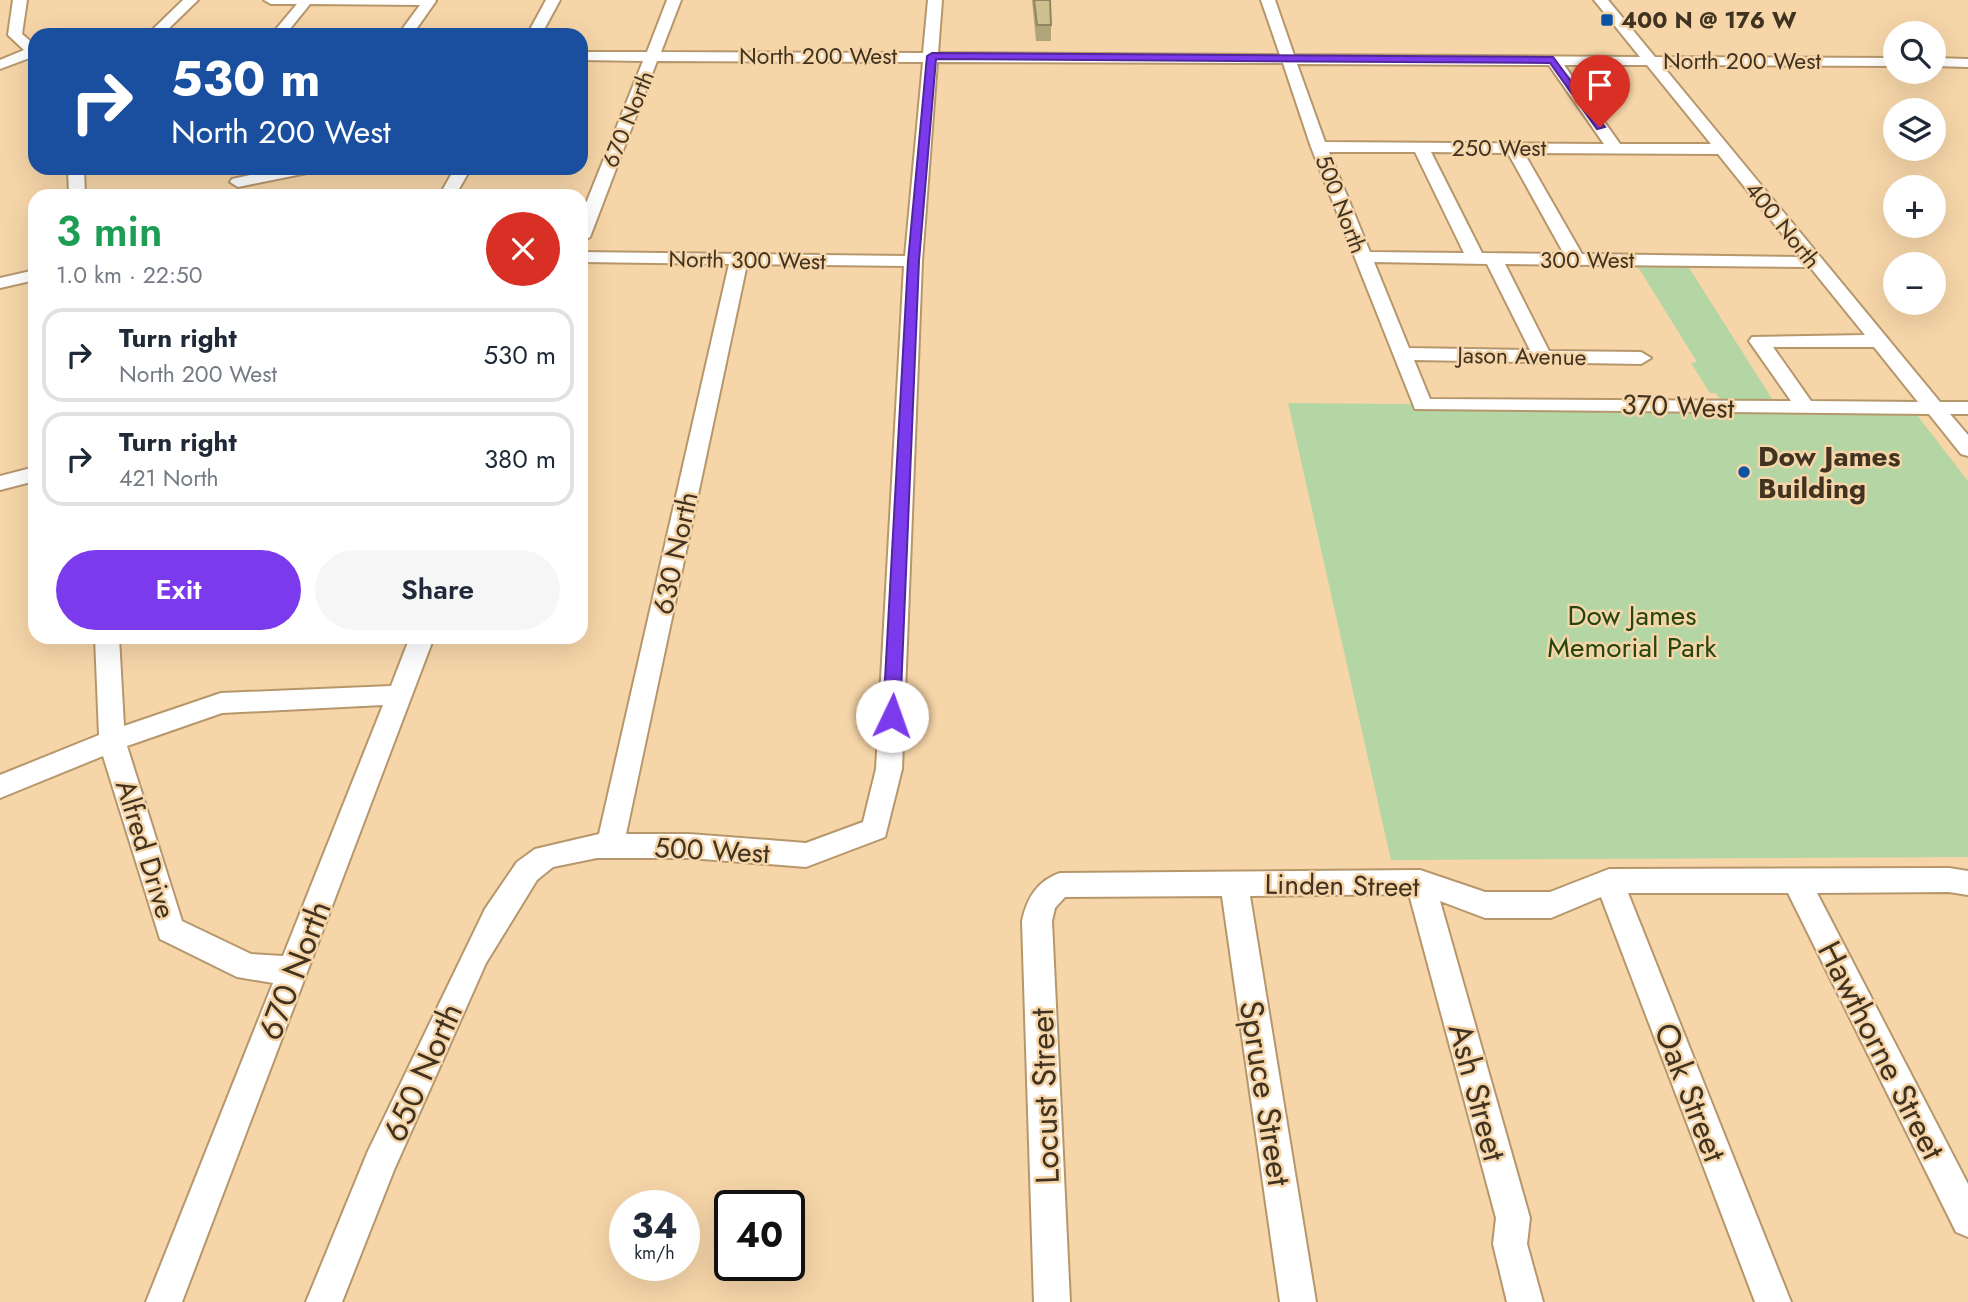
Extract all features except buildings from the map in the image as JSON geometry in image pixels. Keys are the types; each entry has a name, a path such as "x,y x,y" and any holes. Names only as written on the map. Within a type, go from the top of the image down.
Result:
{"street":[{"path":"20,0 15,35 28,46"},
{"path":"161,28 191,0"},
{"path":"271,0 429,1"},
{"path":"538,28 553,0"},
{"name":"670 North","path":"588,219 674,0"},
{"path":"913,261 935,0"},
{"name":"500 North","path":"1268,0 1319,147 1404,354 1422,405"},
{"name":"400 North","path":"1601,0 1968,449"},
{"path":"284,28 307,1"},
{"path":"410,28 429,1"},
{"path":"0,65 28,53"},
{"name":"North 200 West","path":"588,56 1883,62"},
{"path":"1553,60 1616,149"},
{"path":"1946,62 1968,63"},
{"name":"250 West","path":"1319,147 1721,149"},
{"path":"1421,148 1542,356"},
{"path":"1514,149 1576,259"},
{"path":"237,182 272,175"},
{"name":"North 300 West","path":"588,257 913,261"},
{"name":"300 West","path":"1362,257 1813,262"},
{"name":"630 North","path":"611,846 739,260"},
{"name":"500 West","path":"545,857 611,846 689,846 806,855 875,829 889,769 913,261"},
{"path":"0,283 28,277"},
{"path":"1805,407 1759,341 1880,341"},
{"name":"Jason Avenue","path":"1404,354 1641,358"},
{"name":"370 West","path":"1422,405 1684,404 1708,408 1968,408"},
{"path":"0,483 28,476"},
{"name":"Alfred Drive","path":"107,644 112,741 170,930 248,967 294,971"},
{"name":"670 North","path":"164,1302 419,644"},
{"path":"0,787 112,741 221,703 398,695"},
{"name":"650 North","path":"324,1302 380,1163 475,954 511,891 527,871 545,857"},
{"name":"Hawthorne Street","path":"1796,880 1968,1220"},
{"name":"Linden Street","path":"1047,893 1060,885 1077,884 1420,882 1485,905 1552,905 1609,881 1949,880 1968,883"},
{"name":"Oak Street","path":"1609,881 1773,1302"},
{"name":"Ash Street","path":"1420,882 1513,1218 1510,1244 1525,1302"},
{"name":"Spruce Street","path":"1234,883 1298,1302"},
{"name":"Locust Street","path":"1047,893 1039,906 1037,921 1052,1302"}],"green space":[{"name":"Dow James Memorial Park","path":"1688,266 1779,410 1913,410 1968,481 1968,857 1391,860 1288,403 1725,407 1716,393 1710,393 1691,363 1697,362 1638,267"}],"place":[{"name":"400 N @ 176 W","path":"1607,20"},
{"name":"Dow James Building","path":"1744,472"}],"route":[{"path":"892,716 913,261 932,56 1553,60 1600,127"}]}
